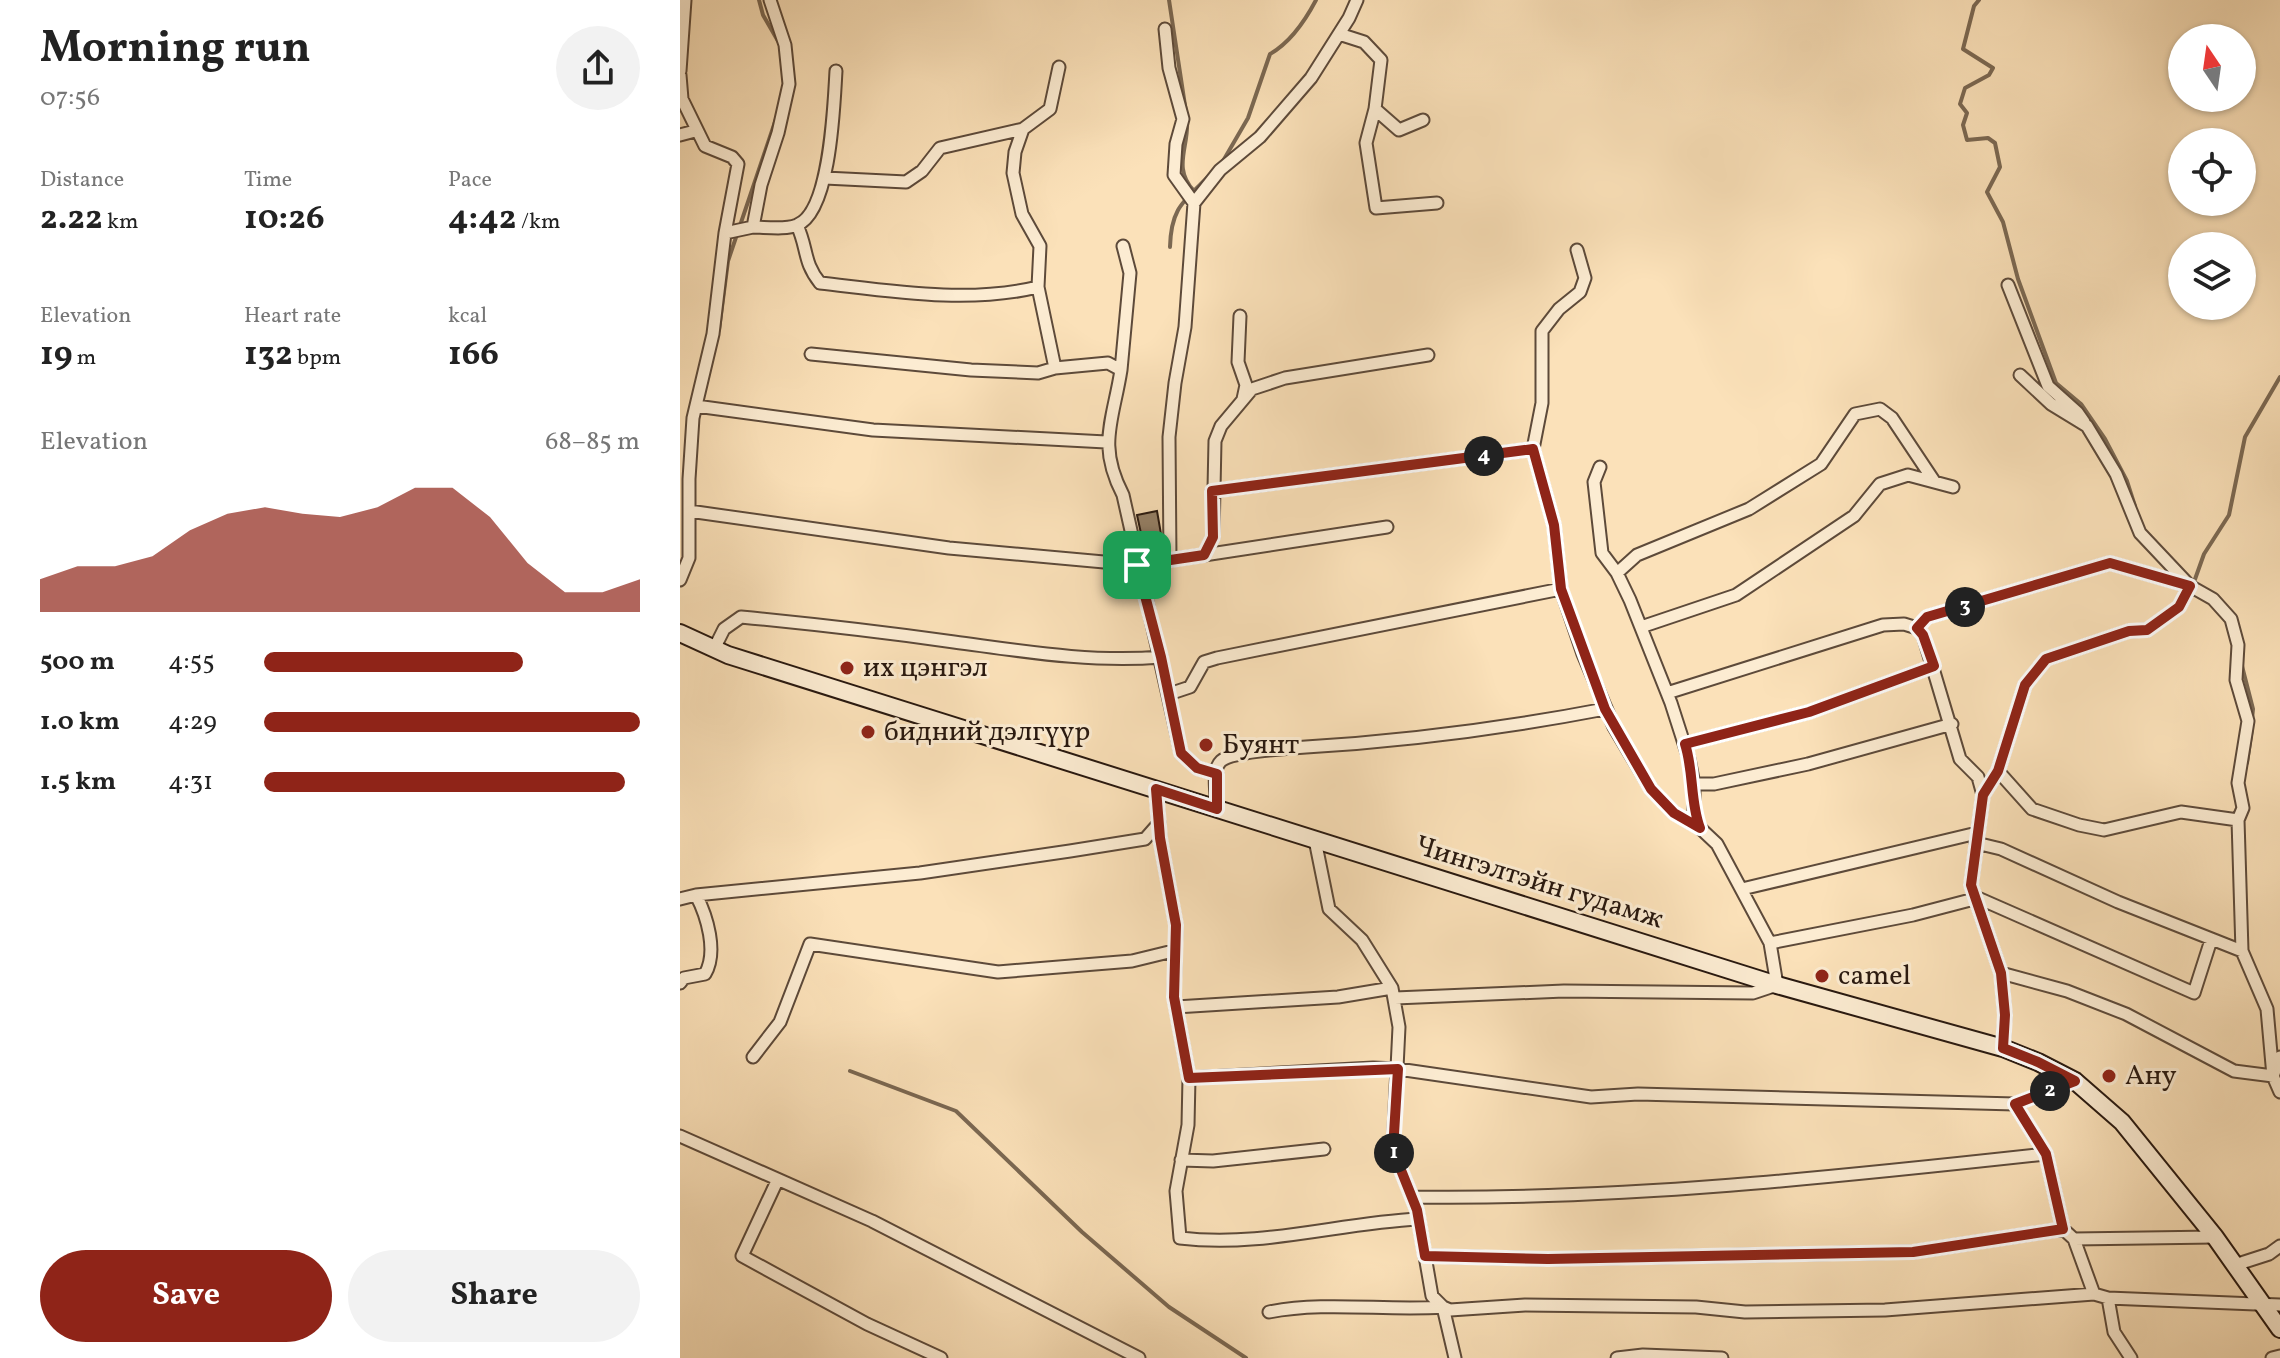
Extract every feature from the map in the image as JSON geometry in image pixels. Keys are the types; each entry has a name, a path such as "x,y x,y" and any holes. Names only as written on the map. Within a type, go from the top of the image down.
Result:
{"main road":[{"name":"Чингэлтэйн гудамж","path":"680,633 714,649 1315,840 1777,985 2003,1048 2038,1062 2075,1081 2133,1134 2215,1237 2280,1329"}],"street":[{"path":"680,580 689,558 696,406 713,334 725,233 738,164 732,157 705,146 682,99 680,59 685,0"},
{"path":"753,227 761,185 778,133 789,84 785,45 770,0"},
{"path":"1170,560 1169,437 1185,327 1194,203 1220,170 1260,137 1311,78 1357,0"},
{"path":"1165,29 1169,68 1183,119 1176,144 1174,175 1194,203"},
{"path":"1339,34 1364,42 1381,60 1375,109 1366,143 1376,208 1437,203"},
{"path":"825,178 906,182 922,171 940,148 1023,129 1050,109 1059,67"},
{"path":"725,233 753,227 797,225 810,214 825,178 836,71"},
{"path":"1375,109 1399,130 1423,120"},
{"path":"1023,129 1015,152 1013,173 1022,214 1040,246 1038,287 1055,368"},
{"path":"680,135 695,131"},
{"path":"797,225 805,243 807,268 820,283 916,294 1006,294 1038,287"},
{"path":"1123,246 1130,273 1121,370 1106,442 1111,471 1123,495 1181,753 1197,768 1217,774"},
{"path":"1176,1007 1394,993 1753,993 1777,985 1770,943 1717,844 1700,828 1674,813 1651,789 1605,709 1561,589 1554,525 1533,449 1542,403 1542,331 1559,309 1580,292 1585,278 1577,250"},
{"path":"2008,285 2048,386 2077,412 2087,426 2116,474 2140,533 2190,586"},
{"path":"1240,316 1238,362 1246,385 1243,399"},
{"path":"811,354 1038,373 1055,368 1108,363 1121,370"},
{"path":"1204,555 1213,537 1215,441 1221,426 1252,389 1285,378 1428,355"},
{"path":"2020,375 2051,404 2087,426"},
{"path":"696,406 873,430 1106,442"},
{"path":"1617,573 1637,555 1749,509 1821,464 1855,414 1880,409 1892,418 1934,481"},
{"path":"1212,491 1533,449"},
{"path":"1600,467 1594,482 1602,553 1617,573 1667,693 1685,744 1694,784 1694,812 1700,828"},
{"path":"1641,627 1736,595 1854,516 1880,484 1908,475 1953,487"},
{"path":"689,511 949,548 1137,565 1387,527"},
{"path":"1917,628 1927,617 2110,563 2190,586 2213,599 2231,619 2238,645 2236,680 2248,721 2238,783 2243,808 2238,820 2242,951 2267,1009 2273,1076 2280,1092"},
{"path":"1983,795 1998,771 2025,685 2046,659 2129,631 2147,630 2179,607 2190,586"},
{"path":"1169,694 1190,687 1204,662 1217,658 1561,589"},
{"path":"714,649 724,629 741,617 830,625 1031,652 1129,659 1161,657"},
{"path":"1667,693 1883,625 1904,624 1917,628 1923,635 1934,666 1960,759 1978,777 1983,795 1971,885 1978,898 2001,973 2005,1015 2003,1048"},
{"path":"1685,744 1809,712 1934,666"},
{"path":"1217,809 1217,774 1221,761 1273,749 1392,742 1605,709"},
{"path":"1694,784 1714,784 1808,764 1952,724"},
{"path":"1998,771 2032,809 2079,825 2104,830 2181,812 2238,820"},
{"path":"1156,789 1176,925 1173,951 1176,1007 1189,1078 1188,1125 1176,1191 1180,1238 1210,1242 1274,1237 1418,1219"},
{"path":"680,899 920,873 1070,851 1145,839 1159,823"},
{"path":"1742,889 1977,838 2242,951"},
{"path":"1315,840 1329,909 1362,940 1394,993 1399,1027 1393,1150 1418,1219 1432,1296 1443,1307 1450,1310 1525,1305 1696,1307 1745,1312 1885,1310 2094,1294 2108,1298 2280,1305"},
{"path":"680,983 684,978 705,974 710,964 705,911 696,895"},
{"path":"1770,943 1913,915 1978,898 2194,993 2211,940"},
{"path":"753,1057 780,1022 810,944 998,972 1132,961 1173,951"},
{"path":"2001,973 2067,991 2126,1014 2234,1071 2273,1076"},
{"path":"2273,1076 2280,1057"},
{"path":"1189,1078 1398,1069 1591,1097 1653,1094 2015,1104 2075,1081"},
{"path":"2015,1104 2046,1154 2063,1229 2074,1239 2094,1294"},
{"path":"680,1136 872,1221 1139,1358"},
{"path":"1181,1160 1213,1161 1324,1149"},
{"path":"1412,1197 1470,1198 1642,1190 1841,1176 2046,1154"},
{"path":"777,1181 742,1256 867,1324 941,1358"},
{"path":"1425,1256 1548,1259 1913,1252 2063,1229"},
{"path":"2074,1239 2215,1237"},
{"path":"2235,1265 2269,1254 2280,1246"},
{"path":"2108,1298 2114,1332 2129,1356 2113,1358"},
{"path":"1269,1312 1299,1306 1396,1310 1443,1307"},
{"path":"1443,1307 1455,1358"},
{"path":"1617,1358 1643,1355 1722,1358"},
{"path":"2272,1358 2280,1356"}],"building":[{"path":"1157,511 1161,534 1142,538 1137,515"}],"waterway":[{"path":"759,0 763,15 778,41"},
{"path":"1169,0 1186,112"},
{"path":"1223,161 1248,118 1270,54 1297,30 1316,0"},
{"path":"1979,0 1974,6 1963,49 1993,68 1989,75 1965,88 1960,104 1967,113 1963,125 1967,140 1988,138 1995,143 2000,167 1987,192 2003,222 2018,279 2056,383 2081,404 2105,439 2127,481 2135,506"},
{"path":"719,330 728,261 777,116"},
{"path":"1187,121 1183,166 1187,182 1194,191"},
{"path":"1170,247 1176,214 1209,176"},
{"path":"2194,582 2204,554 2229,515 2245,437 2280,377"},
{"path":"2242,666 2253,709 2252,719"},
{"path":"2247,763 2252,728"},
{"path":"850,1071 956,1111 1082,1232 1169,1307 1246,1358"}],"place":[{"name":"их цэнгэл","path":"847,668"},
{"name":"бидний дэлгүүр","path":"868,732"},
{"name":"Буянт","path":"1206,745"},
{"name":"camel","path":"1822,976"},
{"name":"Ану","path":"2109,1076"}],"route":[{"path":"1533,449 1549,498 1561,589 1605,709 1651,789 1674,813 1700,828 1694,812 1694,784 1685,744 1809,712 1934,666 1923,635 1917,628 1927,617 2110,563 2190,586 2179,607 2147,630 2129,631 2046,659 2025,685 1998,771 1983,795 1971,885 1978,898 2001,973 2005,1015 2003,1048 2075,1081 2015,1104 2046,1154 2063,1229 1913,1252 1548,1259 1425,1256 1417,1210 1393,1150 1398,1069 1189,1078 1174,997 1176,925 1160,838 1156,789 1217,809 1217,774 1197,768 1181,753 1161,657 1137,565 1204,555 1213,537 1212,491 1307,476 1533,449"}]}
